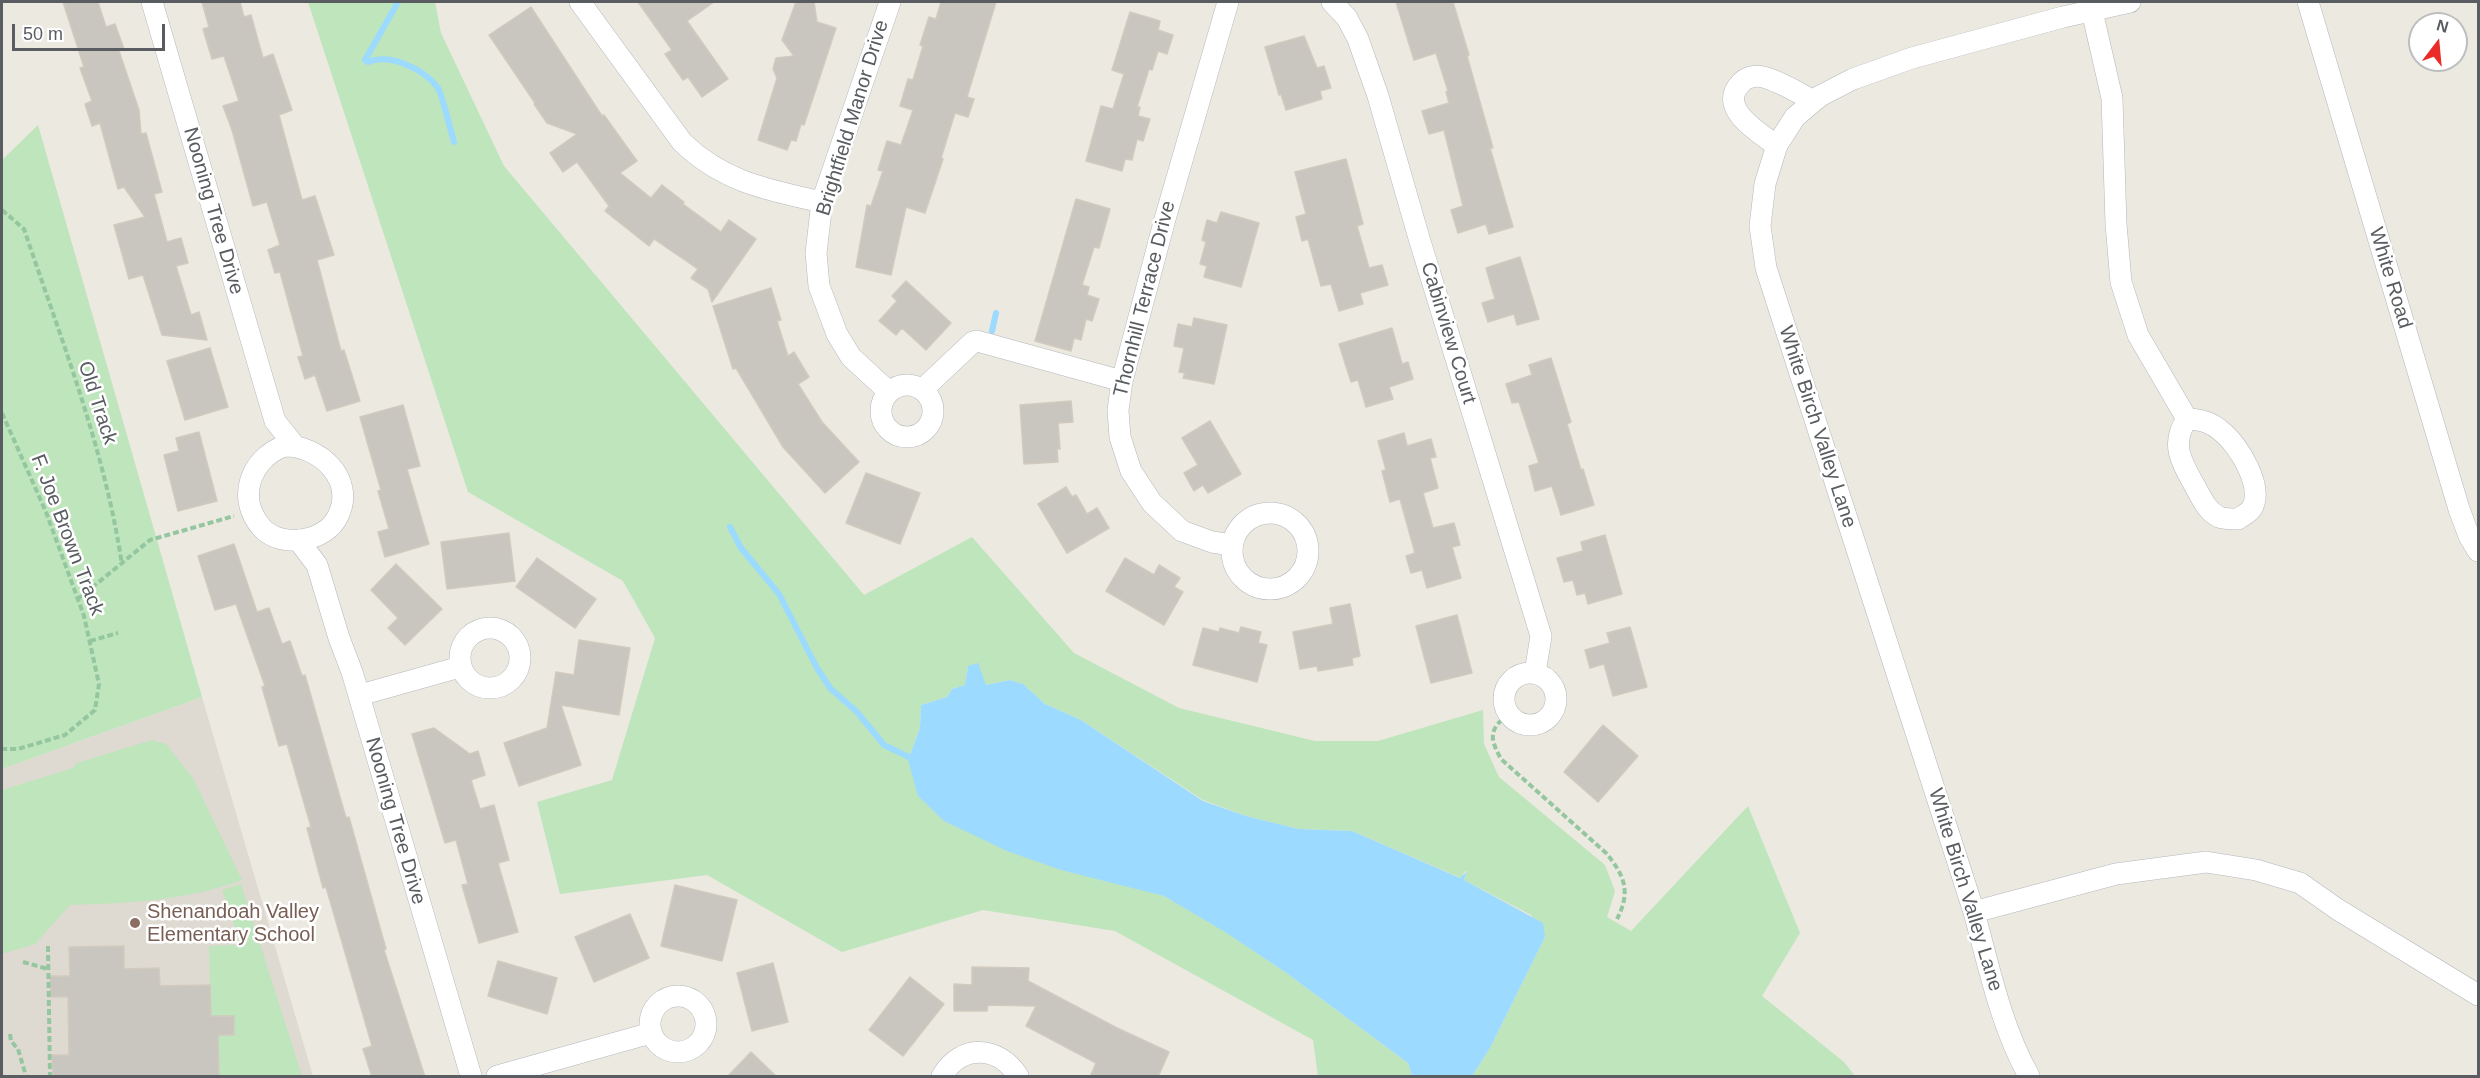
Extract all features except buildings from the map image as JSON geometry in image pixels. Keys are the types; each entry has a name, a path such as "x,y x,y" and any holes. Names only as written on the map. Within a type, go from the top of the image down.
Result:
{"street":[{"name":"Nooning Tree Drive","path":"152,2 274,421"},
{"path":"580,2 682,142 699,159 751,186 822,202"},
{"name":"Brightfield Manor Drive","path":"888,392 851,357 837,334 819,286 816,253 822,202 890,2"},
{"name":"Thornhill Terrace Drive","path":"1228,2 1165,219 1122,381 1118,410 1120,437 1131,471 1152,503 1182,531 1212,542 1232,545"},
{"name":"Cabinview Court","path":"1332,2 1347,18 1358,39 1380,103 1541,636 1535,673"},
{"name":"White Birch Valley Lane","path":"2029,1077 2018,1057 2003,1012 1974,912 1766,268 1760,226 1765,184 1777,146 1794,117 1814,101 1853,80 1912,58 2063,16 2130,2"},
{"name":"White Road","path":"2308,2 2458,509 2478,551"},
{"path":"2091,11 2112,98 2116,224 2121,282 2138,335 2187,419"},
{"path":"1777,146 1740,117 1736,110 1735,93 1741,83 1748,78 1764,77 1814,101"},
{"path":"922,390 977,340 1122,381"},
{"path":"909,385 922,390 932,405 930,423 917,434 909,436 899,436 891,432 881,417 881,408 888,392 894,388 909,385"},
{"path":"2187,419 2200,419 2222,431 2230,440 2253,479 2257,493 2251,510 2238,519 2220,517 2206,507 2182,464 2179,450 2180,434 2187,419"},
{"path":"274,421 295,446"},
{"path":"269,453 274,421"},
{"path":"284,446 295,446 326,459 338,477 343,500 338,516 319,535 309,539 288,540 272,535 262,528 249,506 248,490 249,480 259,462 269,453 284,446"},
{"path":"317,565 319,535"},
{"path":"298,540 317,565"},
{"name":"Nooning Tree Drive","path":"317,565 360,695 371,742 471,1077"},
{"path":"360,695 460,667"},
{"path":"1535,673 1551,682 1555,690 1556,706 1545,721 1527,725 1519,723 1509,714 1504,703 1506,687 1519,675 1535,673"},
{"path":"1974,912 2116,874 2205,862 2256,870 2300,883 2337,909 2478,995"},
{"path":"497,1077 651,1033"},
{"path":"942,1077 956,1060 976,1052 989,1053 1002,1058 1012,1067 1017,1077"}],"path":[{"name":"Old Track","path":"2,210 24,229 94,440 118,538 122,565"},
{"name":"F. Joe Brown Track","path":"2,413 45,512 78,599 99,684 95,710 66,735 18,749 2,749"},
{"path":"78,599 150,540 241,515"},
{"path":"90,641 118,633"},
{"path":"1509,714 1495,725 1493,730 1495,748 1501,759 1606,854 1620,871 1625,888 1624,906 1617,919"},
{"path":"48,946 50,1077"},
{"path":"23,962 48,969"},
{"path":"10,1034 11,1041 18,1049 26,1077"}],"shaded area":[{"name":"Shenandoah Valley Elementary School","path":"202,697 313,1076 2,1076 2,769"}],"green space":[{"path":"308,2 435,2 441,33 504,166 864,595 972,537 1074,653 1179,708 1315,741 1378,741 1483,710 1484,744 1499,777 1605,865 1615,891 1607,917 1631,931 1748,806 1800,933 1762,996 1844,1062 1855,1076 1472,1076 1490,1048 1545,937 1531,915 1464,880 1467,872 1465,871 1461,878 1352,831 1299,829 1246,816 1203,800 1081,720 1045,704 1023,684 1010,680 985,685 968,666 965,685 952,689 947,697 921,705 920,728 908,760 1114,882 1164,896 1225,931 1285,972 1408,1063 1412,1076 1318,1076 1313,1040 1115,931 983,910 842,952 707,875 560,894 537,802 612,780 655,638 623,581 468,492"},
{"path":"38,125 202,697 2,769 2,160"},
{"path":"152,740 166,744 193,778 242,880 178,897 135,902 70,905 35,944 2,954 2,790 73,768 77,763"},
{"path":"241,884 302,1076 219,1076 218,1035 234,1035 234,1016 211,1016 209,946 241,945 222,890"}],"water":[{"path":"978,663 986,685 1010,680 1023,684 1045,704 1081,720 1203,801 1246,816 1299,829 1352,831 1460,878 1467,871 1464,880 1543,923 1545,937 1490,1048 1472,1076 1412,1076 1408,1063 1285,972 1225,932 1164,896 1061,870 1007,851 944,821 918,796 908,760 920,728 921,705 947,697 952,689 965,685 968,666"}],"waterway":[{"path":"398,2 365,60 368,62 396,61 416,69 432,81 440,92 454,142"},
{"path":"992,331 996,313"},
{"path":"730,527 741,548 779,594 817,668 830,688 857,712 884,745 909,757"}],"place":[{"name":"Shenandoah Valley Elementary School","path":"135,923"}]}
